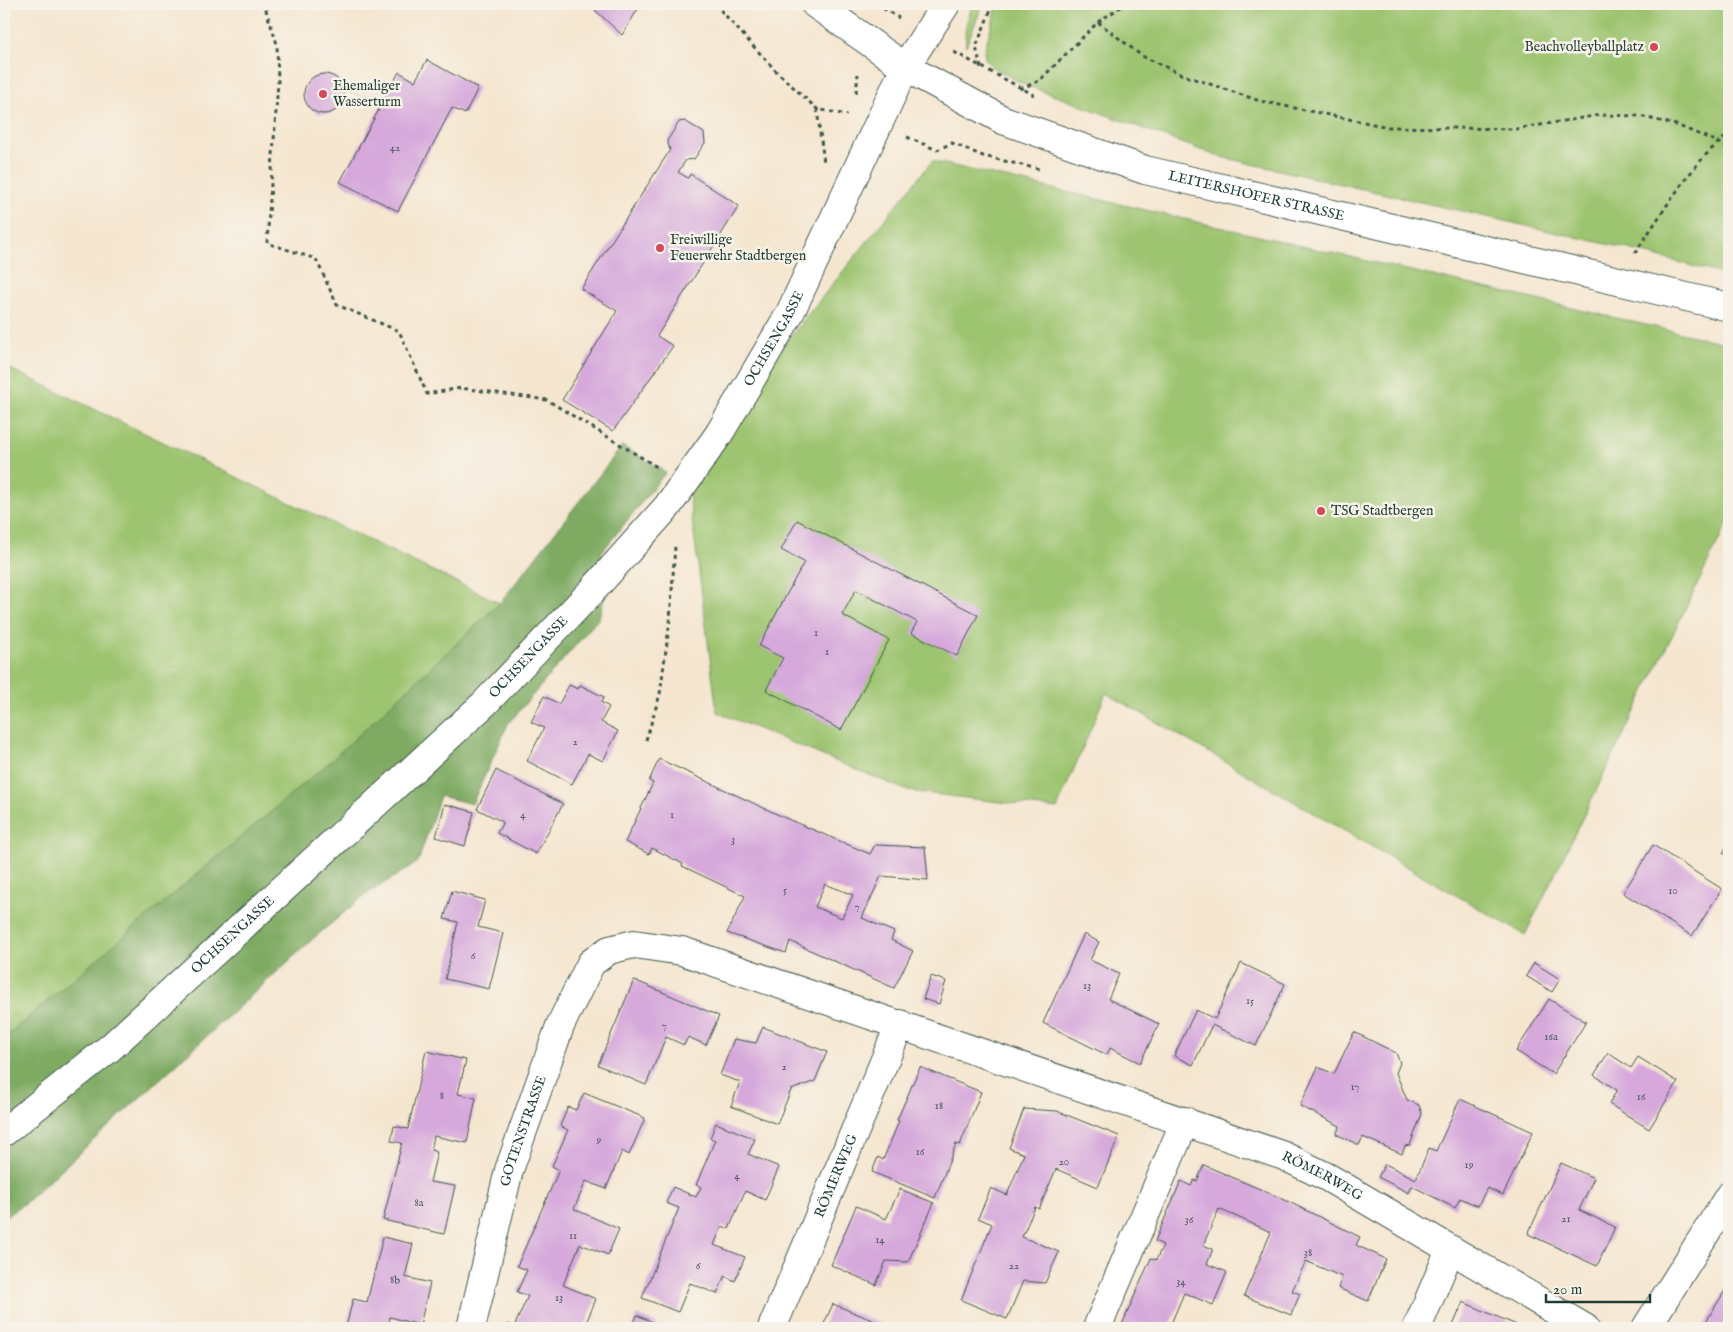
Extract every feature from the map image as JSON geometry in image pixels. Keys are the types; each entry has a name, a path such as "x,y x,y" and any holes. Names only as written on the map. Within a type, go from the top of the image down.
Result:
{"street":[{"name":"LEITERSHOFER STRASSE","path":"814,4 905,67 1002,120 1145,170 1729,307"},
{"name":"OCHSENGASSE","path":"4,1132 111,1047 484,704 591,592 667,507 719,434 790,313 905,67 946,4"},
{"name":"RÖMERWEG","path":"609,950 634,944 682,951 1284,1156 1327,1178 1585,1328"},
{"name":"GOTENSTRASSE","path":"471,1328 509,1170 560,1026 591,963 609,950"},
{"name":"RÖMERWEG","path":"772,1328 900,1024"},
{"path":"1097,1328 1185,1121"},
{"path":"1646,1328 1729,1196"},
{"path":"1417,1328 1450,1250"}],"path":[{"path":"260,4 265,7 277,44 278,82 268,243 316,259 337,304 399,331 427,394 461,388 547,400 684,483"},
{"path":"982,68 976,47 993,4"},
{"path":"1021,88 1039,81 1098,22 1125,4"},
{"path":"1098,22 1142,56 1184,75 1260,101 1388,127 1516,129 1600,116 1640,116 1676,125 1718,142 1729,149"},
{"path":"1632,258 1680,188 1718,142 1729,135"},
{"path":"646,740 660,694 670,620 676,549 667,507"}],"green space":[{"path":"972,4 983,4 966,46 965,31"},
{"path":"998,4 1729,4 1729,276 1633,250 1217,156 1023,84 992,67 985,58 984,51"},
{"path":"932,161 1729,344 1729,520 1525,935 1106,693 1057,809 908,791 717,712 686,472 723,420"},
{"path":"4,366 500,603 332,760 4,1038"},
{"path":"622,446 666,472 601,553 611,571 599,618 508,724 472,804 440,796 418,862 364,896 314,938 25,1203 4,1218 4,1038 332,760 500,603"}],"building":[{"path":"593,4 641,4 622,35 595,10 597,8"},
{"path":"427,60 478,88 465,114 452,108 398,211 340,182 399,72 415,81"},
{"name":"Ehemaliger Wasserturm","path":"324,74 338,80 344,94 338,108 324,114 310,108 304,94 310,80"},
{"name":"Freiwillige Feuerwehr Stadtbergen","path":"685,121 704,133 705,143 694,159 686,160 678,172 688,178 690,174 739,206 657,336 673,346 613,431 562,400 617,311 581,289 670,150 667,141 679,122"},
{"path":"797,520 978,615 957,656 911,633 917,622 856,590 842,615 889,640 841,730 766,690 783,658 759,646 804,562 781,550"},
{"path":"569,685 578,689 580,685 604,697 601,702 609,707 601,722 618,731 603,761 588,754 572,784 527,761 544,728 531,722 544,696 559,704"},
{"path":"659,759 783,817 870,854 875,845 925,847 928,880 881,876 862,918 894,932 891,940 913,951 894,988 790,941 786,953 727,933 745,896 682,866 683,864 652,848 649,854 625,842 653,783 649,781","holes":["825,884 853,895 842,918 815,907"]},
{"path":"496,770 563,804 536,854 497,833 503,822 477,809"},
{"path":"445,804 474,812 465,846 436,837"},
{"path":"1729,842 1729,857 1723,853"},
{"path":"1653,845 1722,889 1692,936 1623,893"},
{"path":"452,891 485,900 478,927 503,933 489,989 445,979 458,922 444,919"},
{"path":"1084,934 1099,942 1090,960 1119,974 1108,999 1159,1024 1140,1063 1110,1048 1107,1055 1043,1023"},
{"path":"1241,963 1285,984 1256,1046 1212,1025 1193,1065 1174,1056 1196,1010 1215,1019"},
{"path":"1534,963 1560,979 1552,992 1526,976"},
{"path":"931,976 946,981 939,1004 923,999"},
{"path":"634,980 719,1016 706,1045 688,1037 684,1045 666,1037 646,1085 598,1065"},
{"path":"1549,999 1586,1022 1553,1074 1516,1051"},
{"path":"763,1027 827,1052 815,1081 791,1090 777,1124 731,1106 740,1082 720,1075 734,1039 756,1043"},
{"path":"1354,1032 1396,1053 1400,1063 1396,1073 1407,1100 1419,1105 1422,1114 1410,1145 1405,1146 1402,1154 1363,1137 1359,1145 1336,1134 1340,1126 1300,1106 1318,1067 1334,1074"},
{"path":"426,1051 466,1060 458,1094 476,1098 467,1143 434,1136 431,1150 437,1152 430,1182 455,1186 444,1234 383,1220 402,1143 391,1141 394,1126 408,1129"},
{"path":"1608,1053 1631,1068 1638,1057 1678,1082 1649,1129 1609,1104 1617,1090 1594,1075"},
{"path":"920,1067 981,1092 960,1145 956,1144 935,1198 872,1172 878,1157 883,1160 899,1121 897,1120"},
{"path":"584,1093 645,1118 629,1155 622,1151 606,1189 586,1181 574,1209 619,1229 608,1255 580,1244 563,1285 596,1299 584,1328 506,1328 508,1324 514,1327 528,1296 517,1292 527,1270 517,1266 559,1170 552,1166 568,1130 560,1126 568,1107 576,1110"},
{"path":"1460,1099 1533,1132 1503,1195 1487,1188 1478,1206 1460,1198 1455,1208 1412,1186 1409,1193 1378,1177 1385,1164 1416,1179 1429,1148 1436,1151"},
{"path":"1024,1109 1057,1111 1119,1136 1098,1187 1056,1169 1039,1209 1035,1207 1022,1237 1059,1252 1045,1283 1023,1281 1007,1319 961,1300 992,1224 978,1218 991,1188 1007,1195 1024,1154 1009,1148"},
{"path":"716,1123 755,1139 748,1154 779,1167 765,1200 745,1191 729,1229 722,1226 714,1245 745,1257 735,1281 725,1276 717,1294 690,1283 678,1312 642,1298 679,1208 666,1203 673,1187 696,1197 701,1187 696,1185 715,1140 710,1138"},
{"path":"1561,1163 1594,1178 1579,1210 1615,1227 1597,1266 1528,1234"},
{"path":"1204,1165 1285,1200 1360,1237 1356,1245 1386,1259 1368,1301 1338,1288 1342,1277 1306,1261 1292,1291 1300,1294 1291,1315 1244,1296 1271,1232 1219,1209 1203,1245 1213,1249 1207,1264 1227,1272 1213,1305 1184,1293 1170,1326 1176,1328 1121,1327 1151,1258 1156,1260 1163,1245 1155,1241 1181,1181 1191,1186 1194,1180 1197,1181"},
{"path":"900,1189 934,1203 908,1262 886,1261 876,1285 831,1265 856,1206 886,1219"},
{"path":"383,1237 413,1244 405,1277 430,1283 420,1325 390,1317 388,1328 346,1327 353,1299 367,1302"},
{"path":"1726,1289 1729,1291 1729,1328 1702,1328"},
{"path":"1463,1302 1519,1326 1519,1328 1452,1328"},
{"path":"833,1304 887,1326 886,1328 822,1328"},
{"path":"637,1315 657,1324 655,1328 632,1328"}],"place":[{"name":"Beachvolleyballplatz","path":"1654,47"},
{"name":"Ehemaliger Wasserturm","path":"323,94"},
{"name":"Freiwillige Feuerwehr Stadtbergen","path":"660,248"},
{"name":"TSG Stadtbergen","path":"1321,511"}]}
